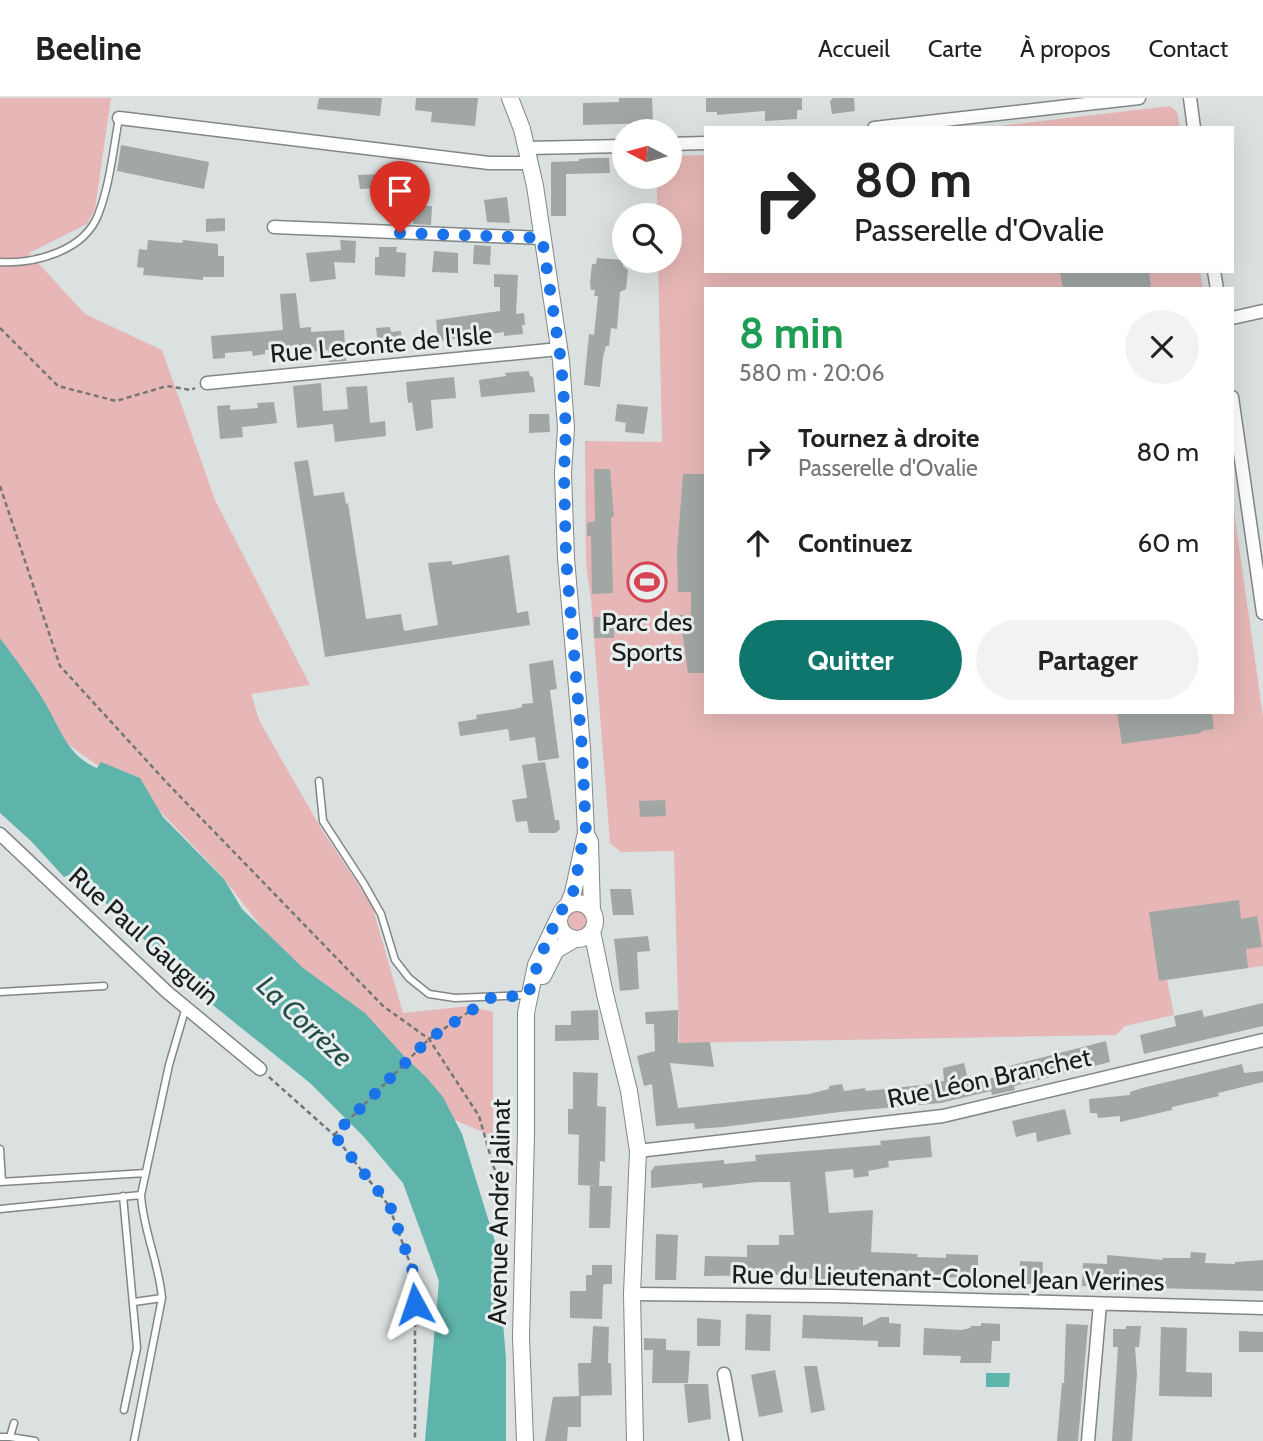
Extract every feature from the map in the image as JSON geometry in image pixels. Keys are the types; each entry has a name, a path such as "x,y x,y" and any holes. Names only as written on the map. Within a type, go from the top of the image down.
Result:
{"street":[{"path":"510,98 528,156 559,349 566,428 566,558 582,748 586,834 590,842 594,893 592,912 595,921 592,931 629,1091 638,1152 632,1294 635,1441"},
{"path":"889,126 1056,103 1139,98"},
{"path":"1190,98 1194,126"},
{"path":"119,118 489,163 612,147"},
{"path":"682,143 704,142"},
{"path":"274,228 542,238"},
{"path":"1234,318 1263,311"},
{"name":"Rue Leconte de l'Isle","path":"208,383 559,349"},
{"path":"1234,410 1263,613"},
{"name":"Rue Paul Gauguin","path":"0,834 186,1007 260,1069"},
{"name":"Avenue André Jalinat","path":"525,1441 522,1400 528,995 536,965 573,893 586,834"},
{"path":"592,912 584,904 573,903 563,911 559,929 567,938 573,940 584,938 592,931"},
{"name":"Avenue André Jalinat","path":"526,1024 533,1013 550,959 556,950 573,940"},
{"name":"Rue Léon Branchet","path":"638,1152 943,1116 1257,1041"},
{"name":"Rue du Lieutenant-Colonel Jean Verines","path":"632,1294 832,1296 1263,1308"},
{"path":"1088,1441 1100,1304"},
{"path":"724,1374 736,1441"},
{"name":"Avenue André Jalinat","path":"515,1441 522,1400"}],"lane":[{"path":"0,262 18,263 53,255 82,237 98,217 119,118"},
{"path":"319,780 323,821 381,914 395,960 410,978 429,994 455,998 528,995"},
{"path":"0,992 104,986"},
{"path":"134,1441 162,1298 160,1278 142,1214 141,1195 169,1065 186,1007"},
{"path":"0,1149 1,1182 146,1173"},
{"path":"0,1209 141,1195"},
{"path":"123,1196 137,1348 124,1410"},
{"path":"134,1302 162,1298"},
{"path":"10,1437 14,1423"},
{"path":"0,1437 33,1441"}],"path":[{"path":"0,328 32,357 58,386 116,401 166,386 191,390 208,383"},
{"path":"0,486 60,666 167,784 383,1006 429,1039 479,1116 494,1168 524,1218"},
{"path":"334,1135 429,1039 490,998"},
{"path":"260,1069 334,1135 390,1206 415,1277 415,1441"}],"shaded area":[{"path":"0,98 111,98 95,209 87,224 29,253 85,314 162,350 215,500 310,685 251,694 260,722 322,830 372,905 403,1013 469,1006 493,1012 493,1136 391,1094 221,875 157,808 65,742 45,703 0,638"},
{"path":"1170,106 1177,112 1180,126 998,126"},
{"name":"Parc des Sports","path":"704,155 704,273 1200,273 1203,287 704,287 704,714 1234,714 1234,511 1263,717 1263,966 1167,979 1174,1015 1125,1026 1116,1035 679,1043 674,851 621,852 610,843 586,565 585,441 662,442 658,273 682,273 682,203 657,203 657,189 682,189 682,156"},
{"path":"576,909 584,912 587,920 584,928 576,931 568,928 565,920 568,912"}],"water":[{"name":"La Corrèze","path":"0,638 34,685 78,756 97,768 101,762 140,778 163,817 224,879 242,909 303,968 365,1013 443,1097 462,1134 497,1248 506,1359 506,1441 425,1441 439,1281 403,1183 364,1137 310,1083 214,1006 74,873 64,877 31,841 0,813"},
{"path":"986,1373 1010,1373 1009,1387 986,1387"}],"building":[{"path":"319,98 382,98 380,116 317,109"},
{"path":"416,98 478,98 475,126 431,122 432,112 415,110"},
{"path":"619,98 652,98 653,119 612,119 612,124 583,125 583,103 619,102"},
{"path":"706,98 802,98 802,110 797,110 797,119 765,121 765,111 717,115 717,112 706,112"},
{"path":"833,98 854,98 855,111 832,114 830,101"},
{"path":"121,145 209,162 204,189 117,171"},
{"path":"609,158 610,173 566,174 566,216 551,216 551,162"},
{"path":"379,174 380,188 360,189 358,175"},
{"path":"507,197 510,223 487,222 484,200"},
{"path":"413,206 432,206 431,225 413,224"},
{"path":"225,218 225,231 206,232 206,219"},
{"path":"148,240 218,244 218,256 224,256 224,277 203,277 203,280 143,275 144,268 137,267 139,249 147,250"},
{"path":"340,240 356,241 355,263 334,262 336,279 310,282 306,253 341,250"},
{"path":"474,245 491,246 490,265 473,264"},
{"path":"379,247 397,247 396,252 406,253 405,277 375,275 375,257 379,257"},
{"path":"434,251 458,253 458,273 432,272"},
{"path":"597,258 612,259 612,273 628,273 626,289 620,292 617,329 611,328 609,346 606,346 603,357 600,387 584,385 589,334 594,335 598,296 594,296 595,290 591,290 590,283 592,264 596,264"},
{"path":"1060,273 1149,273 1151,287 1063,287"},
{"path":"494,274 518,275 516,314 524,313 523,334 504,336 504,332 438,341 436,320 500,311 500,287 494,287"},
{"path":"296,293 300,328 311,327 311,332 344,330 346,361 329,362 328,350 290,354 289,348 265,350 265,354 253,356 252,351 225,353 225,358 213,359 211,336 283,330 280,294"},
{"path":"390,327 391,332 401,331 402,350 379,353 376,328"},
{"path":"529,371 533,377 535,392 481,397 479,380 506,376 505,373"},
{"path":"454,377 456,398 431,400 433,428 416,431 412,402 408,403 406,382"},
{"path":"321,383 323,411 348,409 346,387 367,386 370,423 385,421 386,436 335,442 333,424 297,428 293,386"},
{"path":"274,402 277,423 242,427 243,437 220,439 217,406 230,405 230,410 258,408 257,403"},
{"path":"617,404 648,407 644,434 625,432 626,423 615,421"},
{"path":"529,414 549,414 550,432 529,433"},
{"path":"308,460 314,496 344,492 366,619 401,614 404,631 438,625 428,563 452,561 452,565 509,555 517,613 528,611 530,625 325,657 294,462"},
{"path":"594,469 610,469 614,517 611,517 613,593 592,594 591,536 587,536 587,523 595,521"},
{"path":"683,474 704,474 704,673 688,673 680,615 691,615 691,592 678,592 677,552"},
{"path":"594,617 614,617 614,638 594,638"},
{"path":"553,660 557,689 550,690 559,758 538,761 535,737 510,741 508,729 460,736 458,722 477,719 476,715 515,709 522,707 522,704 533,703 529,664"},
{"path":"1117,714 1212,714 1214,729 1122,744"},
{"path":"545,762 555,820 559,820 560,829 556,833 529,833 527,821 516,822 512,800 527,798 522,765"},
{"path":"665,800 666,816 640,817 639,801"},
{"path":"610,889 631,889 634,915 613,915"},
{"path":"1239,900 1241,919 1257,916 1262,947 1246,949 1248,968 1159,981 1149,912"},
{"path":"648,936 650,951 637,952 639,989 620,991 614,939"},
{"path":"1263,1003 1263,1026 1144,1054 1140,1035 1176,1026 1174,1016 1202,1010 1204,1017"},
{"path":"598,1010 599,1040 555,1041 555,1025 571,1025 571,1011"},
{"path":"678,1010 678,1043 710,1042 714,1067 670,1063 678,1108 809,1094 842,1084 844,1091 865,1088 866,1091 931,1084 944,1081 943,1068 964,1063 969,1084 1010,1073 1009,1066 1106,1041 1110,1062 1014,1086 1015,1090 992,1095 991,1091 941,1103 840,1112 723,1127 695,1129 694,1123 656,1126 652,1084 644,1086 637,1056 655,1051 654,1024 646,1024 645,1012"},
{"path":"1242,1064 1244,1073 1263,1071 1263,1082 1172,1107 1172,1110 1120,1122 1120,1116 1098,1118 1097,1113 1090,1113 1089,1099 1130,1095 1130,1092 1142,1088"},
{"path":"573,1072 598,1073 597,1106 606,1107 605,1162 600,1161 599,1186 578,1185 579,1135 568,1134 568,1109 573,1109"},
{"path":"1065,1109 1071,1134 1037,1142 1036,1132 1016,1137 1012,1121"},
{"path":"930,1136 932,1157 888,1161 889,1167 868,1171 869,1176 854,1178 853,1169 825,1172 829,1213 873,1210 871,1252 946,1258 946,1254 978,1255 978,1278 935,1277 935,1282 779,1278 779,1275 704,1276 705,1256 747,1257 747,1245 779,1245 779,1235 794,1235 790,1182 757,1182 703,1188 702,1183 651,1188 651,1171 655,1166 724,1160 724,1164 756,1161 755,1155 881,1145 880,1141"},
{"path":"590,1186 612,1186 610,1228 589,1228"},
{"path":"656,1234 678,1235 676,1280 655,1280"},
{"path":"1191,1252 1206,1253 1205,1263 1235,1264 1263,1260 1263,1291 1082,1286 1083,1263 1107,1264 1107,1255 1163,1260 1162,1258 1190,1258"},
{"path":"1020,1261 1043,1262 1042,1284 1019,1284"},
{"path":"592,1265 612,1265 612,1284 604,1284 603,1287 602,1319 570,1318 570,1291 586,1291 586,1275 592,1275"},
{"path":"746,1314 771,1315 770,1351 745,1350"},
{"path":"803,1315 863,1317 863,1326 881,1317 889,1317 889,1323 901,1324 900,1347 878,1347 878,1341 802,1338"},
{"path":"697,1318 721,1320 720,1346 697,1346"},
{"path":"981,1323 1000,1324 1000,1341 992,1341 991,1363 960,1363 961,1356 923,1355 924,1328 961,1330 981,1326"},
{"path":"1066,1324 1088,1325 1078,1441 1057,1441 1064,1383"},
{"path":"593,1326 609,1327 608,1363 611,1363 612,1395 579,1396 578,1363 591,1363"},
{"path":"1126,1326 1141,1326 1139,1347 1135,1347 1137,1374 1132,1441 1112,1441 1118,1347 1113,1347 1113,1329 1126,1329"},
{"path":"1161,1327 1187,1328 1186,1372 1212,1373 1212,1397 1159,1396"},
{"path":"1239,1331 1263,1332 1263,1352 1239,1352"},
{"path":"644,1338 666,1339 666,1350 690,1351 688,1383 652,1383 653,1350 644,1350"},
{"path":"804,1366 817,1366 825,1410 811,1413"},
{"path":"775,1370 783,1412 759,1417 751,1375"},
{"path":"684,1384 708,1384 711,1419 688,1423"},
{"path":"581,1396 581,1427 568,1427 567,1441 545,1441 553,1397"}],"place":[{"name":"Parc des Sports","path":"647,582"}],"route":[{"path":"400,233 542,238 561,361 566,428 566,558 582,748 586,834 573,893 544,945 528,995 490,998 429,1039 334,1135 390,1206 415,1277 415,1304"}]}
